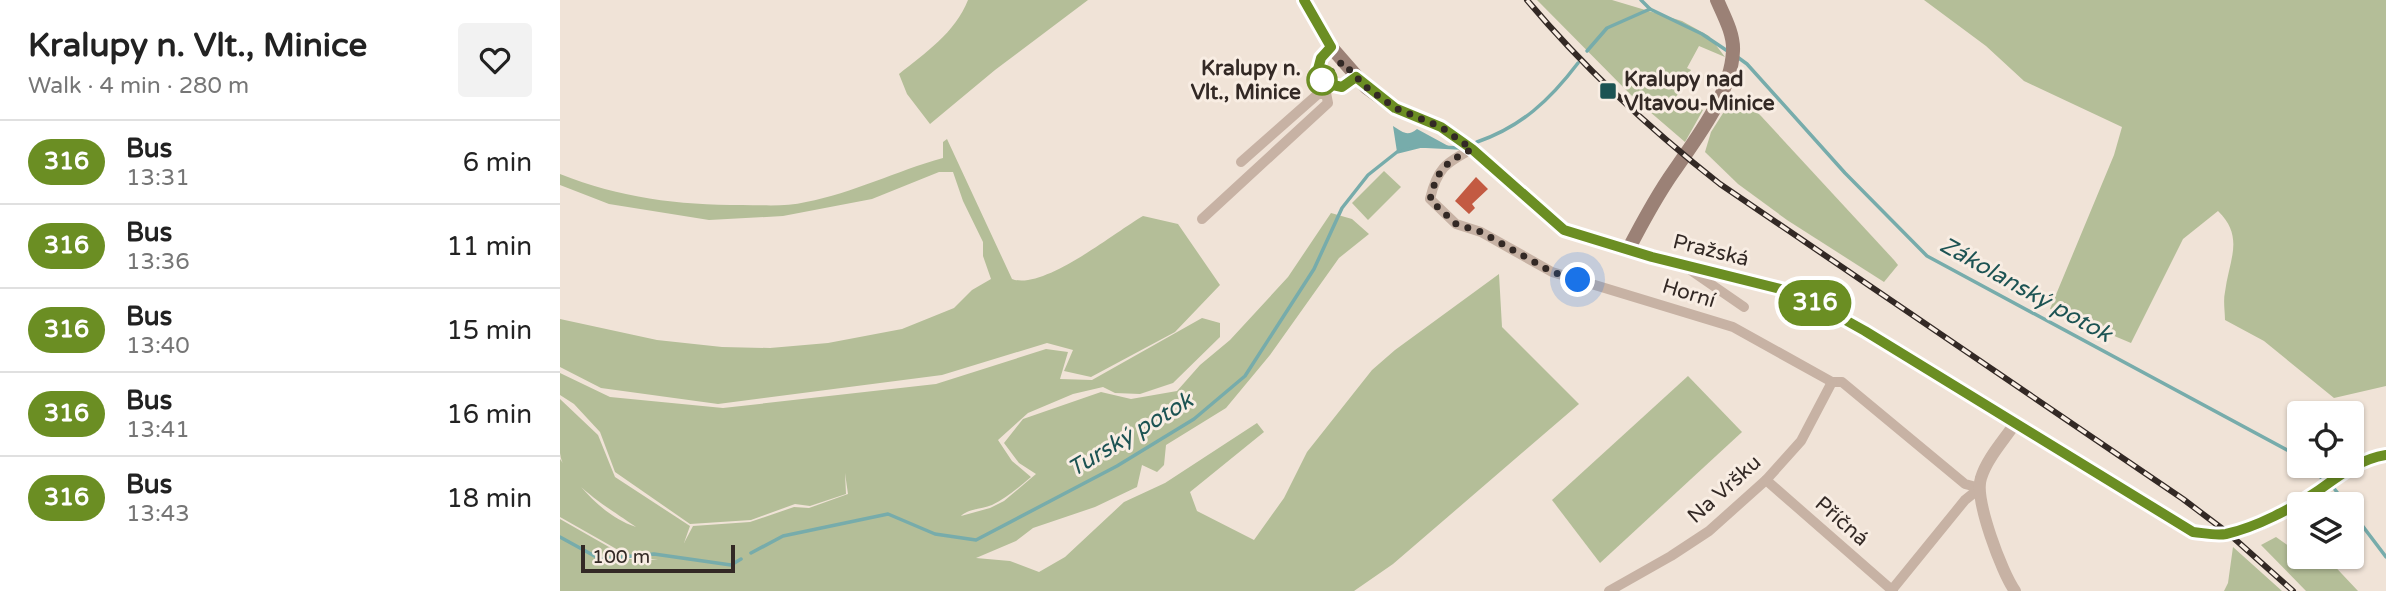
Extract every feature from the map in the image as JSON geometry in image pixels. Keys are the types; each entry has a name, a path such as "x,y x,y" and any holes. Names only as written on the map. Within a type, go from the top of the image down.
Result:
{"main road":[{"name":"Pražská","path":"1304,0 1326,41 1366,87 1395,108 1441,127 1472,149 1564,230 1628,250 1797,293 2016,422 2193,532 2228,533 2296,504 2338,475 2373,457 2386,455"},
{"path":"1628,250 1673,172 1708,119 1731,65 1732,36 1717,0"}],"street":[{"path":"1202,219 1328,103 1325,89 1241,162"},
{"name":"Horní","path":"1472,149 1448,161 1441,169 1430,200 1456,224 1481,232 1552,272 1733,327 1832,382 1842,382 1850,386 1965,484 1980,488"},
{"path":"1684,265 1744,307"},
{"name":"Na Vršku","path":"1609,591 1709,531 1766,480 1801,440 1832,382"},
{"path":"2015,591 2001,568 1980,488 1984,470 2016,422"},
{"name":"Příčná","path":"1766,480 1892,591"},
{"path":"1892,591 1965,500 1980,488"}],"green space":[{"path":"968,0 1088,0 995,70 930,124 907,94 899,74 947,32"},
{"path":"1537,0 1612,0 1682,21 1709,36 1725,57 1699,46 1687,68 1691,70 1676,97 1703,110 1685,142 1635,99"},
{"path":"1924,0 2386,0 2386,386 2334,398 2264,341 2225,320 2224,295 2233,240 2231,230 2218,211 2183,239 2131,343 2050,309 2114,155 2122,127 2024,81 1986,46"},
{"path":"1734,96 1742,98 1761,116 1894,260 1898,265 1884,282 1787,220 1738,184 1705,152 1711,132"},
{"path":"947,139 1012,279 1025,280 1060,269 1143,216 1178,224 1220,285 1175,332 1091,377 1064,371 1073,350 1047,343 942,375 718,404 601,388 560,367 560,319 657,340 722,347 770,348 828,343 902,329 954,308 972,290 991,279 983,256 983,242 963,201 953,172 939,172 872,199 783,216 709,220 609,204 560,185 560,174 605,189 672,202 791,205 841,193 943,158 943,142"},
{"path":"1384,171 1401,187 1368,220 1352,203"},
{"path":"1331,213 1352,219 1369,234 1339,258 1270,355 1226,408 1166,445 1164,465 1157,472 1142,465 1137,487 1095,507 1033,528 1016,541 976,558 1010,561 1039,572 1065,557 1124,502 1165,483 1257,423 1264,432 1190,492 1197,511 1254,540 1284,498 1307,452 1372,370 1499,274 1502,327 1579,404 1393,564 1354,591 560,591 560,519 630,559 658,560 627,555 560,517 560,459 563,463 560,453 560,399 598,435 615,477 690,526 684,543 693,526 750,522 794,507 809,508 848,494 845,473 846,494 810,506 795,504 751,520 690,524 615,472 600,432 574,404 560,395 560,373 610,397 723,408 936,384 1046,349 1068,352 1060,379 1092,380 1202,318 1220,323 1220,337 1173,383 1140,394 1115,393 1103,387 1073,394 1028,413 998,440 1012,461 1031,477 997,502 961,516 990,508 1004,501 1036,474 1019,463 1004,443 1023,419 1101,392 1131,399 1177,391 1200,365 1230,340 1288,277","holes":["581,486 603,504 636,527 602,508"]},
{"path":"1688,376 1742,432 1600,563 1552,500"},
{"path":"2276,537 2287,545 2287,569 2337,569 2358,591 2306,591 2261,545"},
{"path":"2233,547 2282,591 2224,591 2228,583"}],"water":[{"path":"1393,126 1408,133 1417,129 1452,148 1421,146 1397,152"}],"building":[{"path":"1476,177 1488,189 1472,204 1475,208 1469,214 1455,201"}],"waterway":[{"name":"Zákolanský potok","path":"1641,0 1650,9 1702,34 1729,52"},
{"name":"Turský potok","path":"1587,51 1607,28 1650,9"},
{"name":"Zákolanský potok","path":"1736,56 1747,64 1845,173 1927,256 2287,450"},
{"name":"Turský potok","path":"1477,142 1507,129 1533,111 1557,89 1578,63"},
{"name":"Turský potok","path":"751,553 783,536 888,514 935,534 976,540 1117,466 1194,419 1245,376 1314,269 1342,208 1368,175 1397,152 1421,146 1460,148"},
{"name":"Zákolanský potok","path":"2333,487 2337,492"},
{"name":"Zákolanský potok","path":"2364,528 2386,557"},
{"name":"Turský potok","path":"560,537 600,559 654,554 731,565 741,559"}],"railway":[{"path":"1527,0 1571,50 1619,97 1668,142 1720,184 2183,499 2228,533 2293,591"}],"bus line":[{"name":"316","path":"1304,0 1321,34 1331,47 1321,58 1317,73 1324,83 1342,87 1356,77 1395,108 1441,127 1479,155 1564,230 1652,257 1797,293 2049,442 2193,532 2222,535 2248,526 2296,504 2360,463 2386,455"}],"place":[{"name":"Kralupy n. Vlt., Minice","path":"1322,80"},
{"name":"Kralupy nad Vltavou-Minice","path":"1608,91"}],"route":[{"path":"1322,80 1342,62 1366,87 1395,108 1441,127 1472,149 1448,161 1441,169 1430,200 1456,224 1481,232 1552,272 1578,280"}]}
